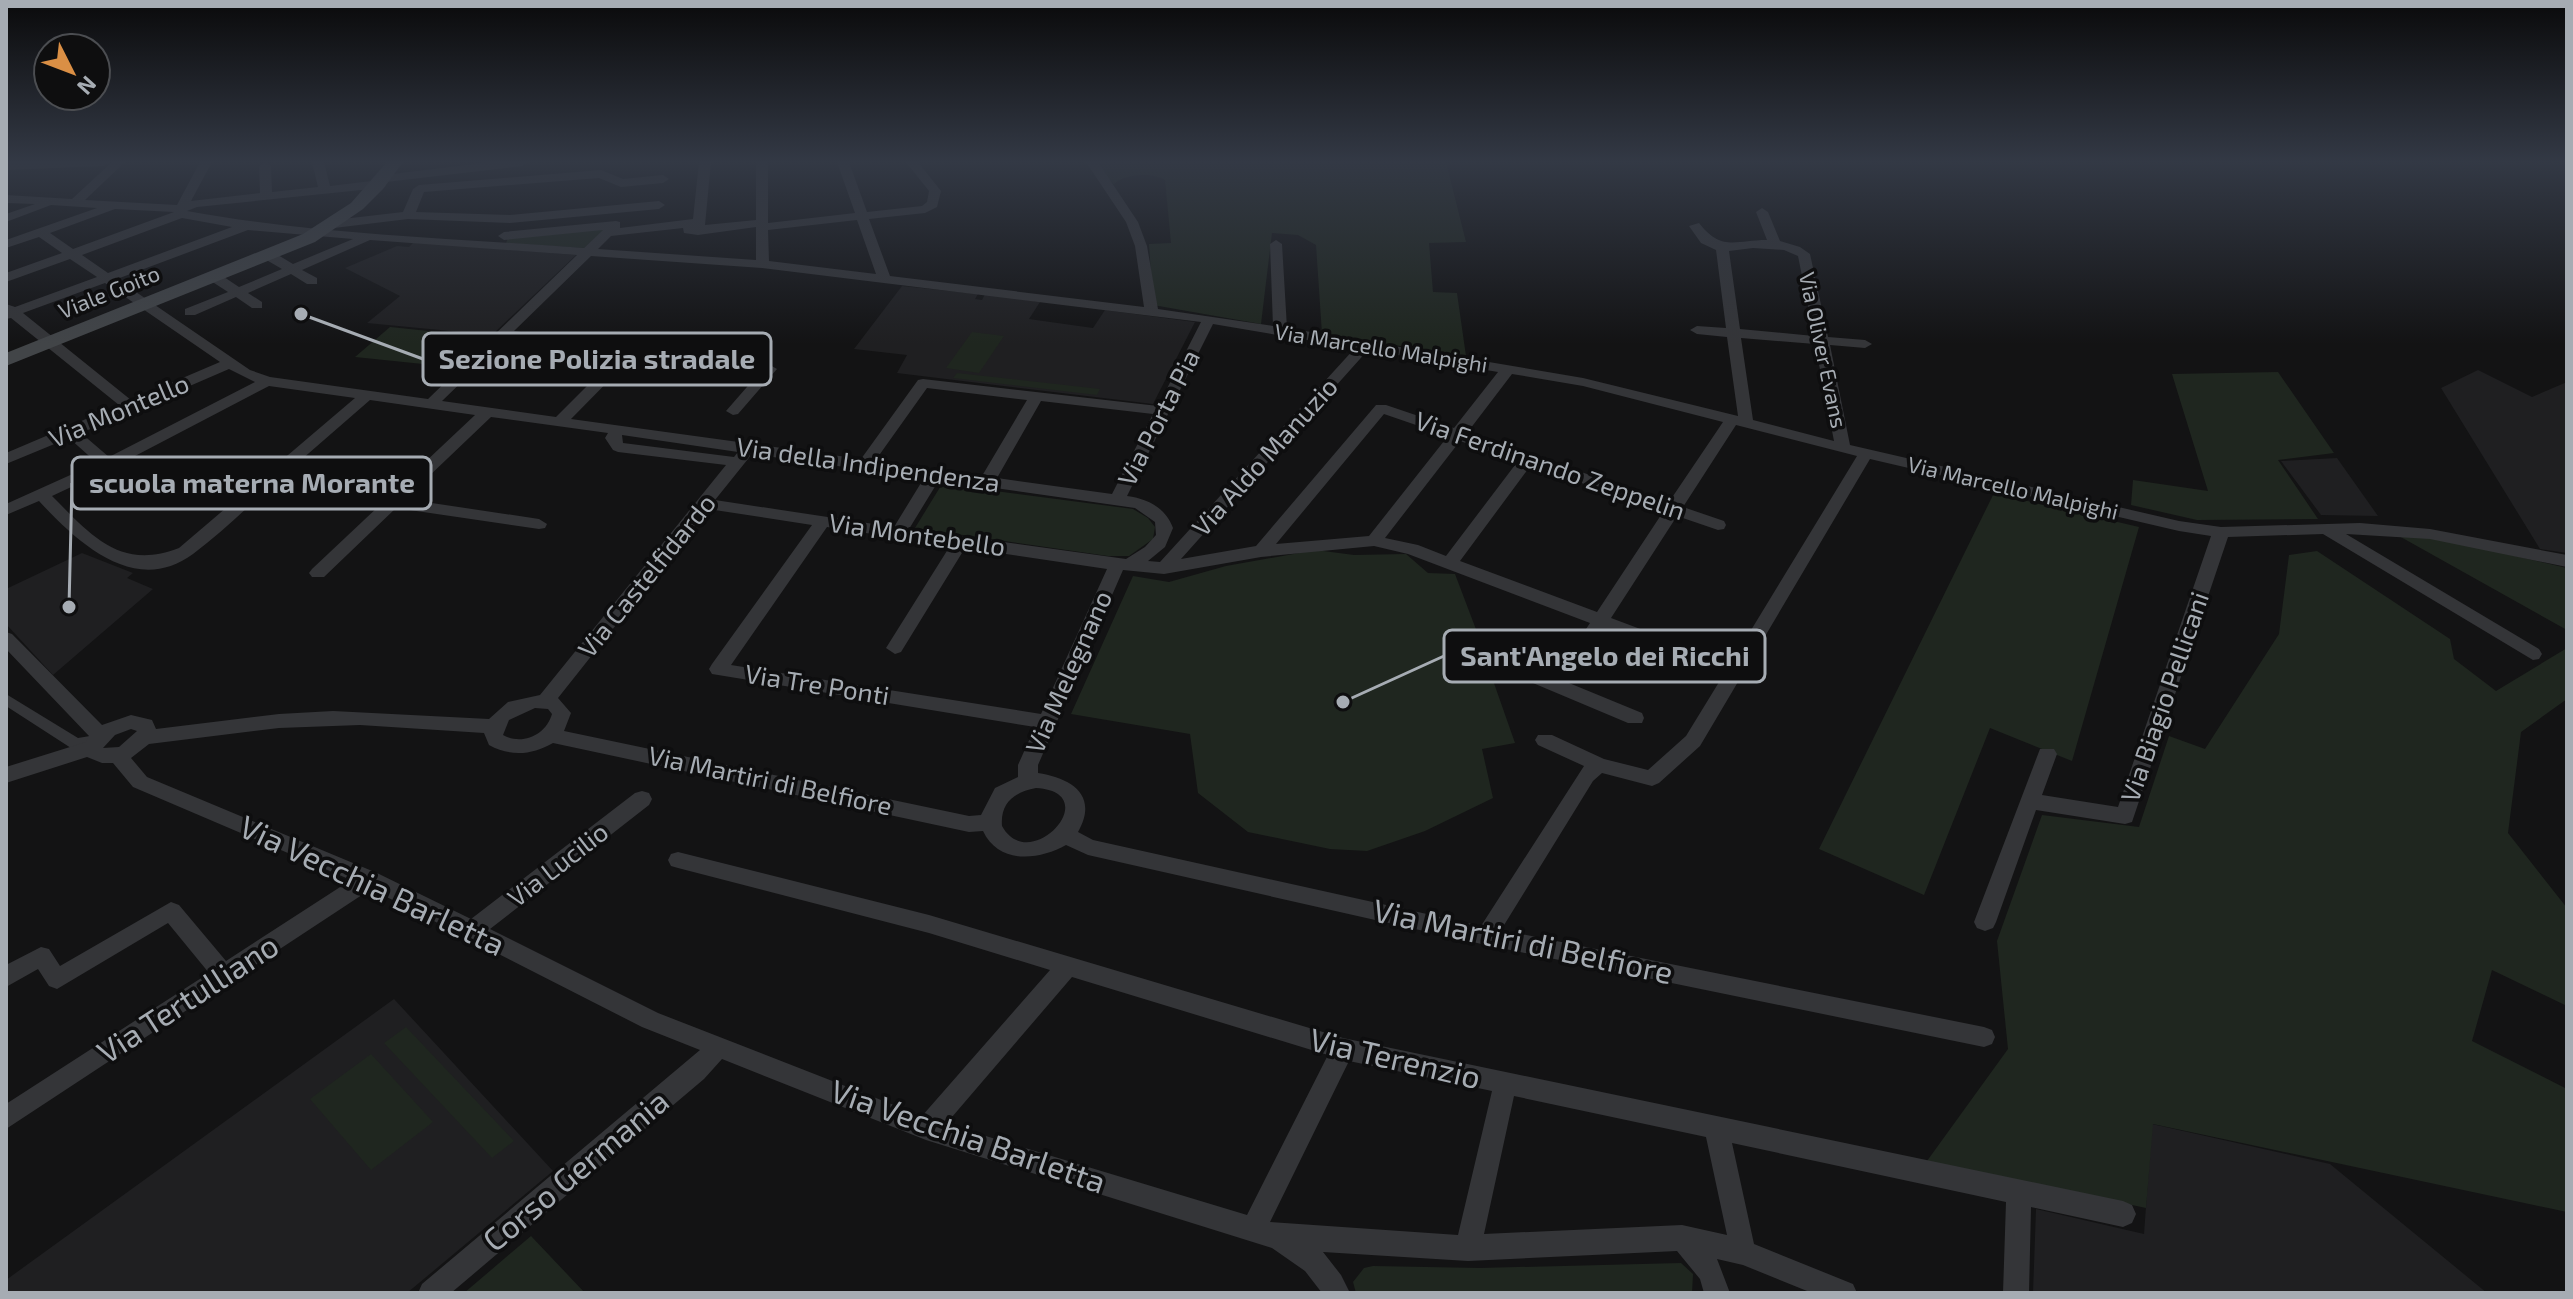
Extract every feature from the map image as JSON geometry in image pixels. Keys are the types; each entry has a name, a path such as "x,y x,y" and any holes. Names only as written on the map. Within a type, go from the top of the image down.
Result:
{"main road":[{"name":"Viale Goito","path":"6,360 268,255 333,223"}],"street":[{"path":"6,244 67,223"},
{"path":"6,278 154,223"},
{"path":"230,223 246,226 327,228 361,223"},
{"path":"499,241 508,223"},
{"path":"654,228 655,223"},
{"path":"695,258 698,223"},
{"path":"607,233 788,223"},
{"path":"864,223 884,278"},
{"path":"1132,223 1141,246 1151,310"},
{"path":"1695,226 1706,240 1722,248 1742,244 1776,246 1766,223"},
{"path":"431,404 616,225 499,241"},
{"path":"762,225 762,264"},
{"path":"8,311 246,226"},
{"name":"Via Marcello Malpighi","path":"327,228 371,236 499,241 762,264 1151,310 1509,368 1739,420 2123,514 2221,532 2360,528 2430,534 2567,561"},
{"name":"Via della Indipendenza","path":"40,232 231,363 267,381 619,429 613,438 618,447 864,466 1118,499"},
{"path":"190,312 371,236"},
{"path":"1276,244 1281,320 1279,332"},
{"name":"Via Oliver Evans","path":"1776,246 1794,247 1804,254 1819,340 1843,446"},
{"path":"1558,686 1674,509 1739,420 1735,333 1722,248"},
{"path":"268,255 312,281"},
{"path":"213,276 257,305"},
{"path":"8,311 130,407"},
{"name":"Via Porta Pia","path":"1123,565 1158,547 1166,535 1165,522 1156,511 1139,503 1118,499 1209,319"},
{"path":"1697,330 1865,344"},
{"path":"504,334 770,369 733,411"},
{"name":"Via Aldo Manuzio","path":"1164,568 1365,345"},
{"path":"560,421 630,351"},
{"name":"Via Montello","path":"6,459 231,363"},
{"path":"1374,541 1509,368"},
{"path":"6,510 108,464 267,381"},
{"path":"864,466 923,383 1162,411"},
{"path":"42,495 92,547 146,566 158,564 185,552 367,395"},
{"path":"987,481 1037,396"},
{"name":"Via Ferdinando Zeppelin","path":"1261,551 1381,408 1718,525"},
{"path":"318,573 488,411"},
{"path":"71,432 108,464"},
{"path":"1545,740 1599,765 1652,778 1693,741 1867,452"},
{"name":"Via Castelfidardo","path":"545,701 743,456"},
{"path":"1450,563 1528,459"},
{"path":"899,532 934,475"},
{"path":"266,483 539,524"},
{"name":"Via Montebello","path":"706,504 1123,565 1164,568 1261,551 1374,541 1412,549 1734,671"},
{"name":"Via Tre Ponti","path":"823,521 718,669 1047,722"},
{"path":"2324,528 2533,654"},
{"name":"Via Biagio Pellicani","path":"2029,801 2125,816 2221,532"},
{"path":"895,648 961,541"},
{"name":"Via Melegnano","path":"1028,782 1028,765 1123,565"},
{"path":"6,638 99,736 100,756 119,754 145,737 171,737 281,721 355,719 494,727 515,707 545,701 559,707 562,713 557,728 550,735 530,745 509,748 496,740 494,727"},
{"path":"1491,658 1635,718"},
{"path":"6,699 76,744 99,736"},
{"path":"6,775 44,765 121,724 140,722 147,731 145,737"},
{"name":"Via Martiri di Belfiore","path":"550,735 969,824 990,823"},
{"name":"Via Vecchia Barletta","path":"119,754 125,767 140,782 370,879 650,1020 926,1129 1262,1232 1468,1248 1682,1238 1743,1252 1844,1293"},
{"path":"1985,922 2047,754"},
{"path":"1486,936 1586,776 1599,765"},
{"path":"1028,782 1056,782 1068,790 1076,801 1078,814 1065,834 1045,847 1027,849 1011,846 998,838 990,823 996,800 1007,789 1028,782"},
{"name":"Via Lucilio","path":"473,930 642,799"},
{"name":"Via Martiri di Belfiore","path":"1065,834 1088,847 1486,936 1984,1037"},
{"name":"Via Terenzio","path":"678,860 929,924 1343,1049 2123,1214"},
{"name":"Via Tertulliano","path":"7,1115 370,879"},
{"path":"6,977 41,956 57,979 171,911 224,975"},
{"path":"926,1129 1068,965"},
{"name":"Corso Germania","path":"431,1293 696,1071 718,1047"},
{"path":"1337,1293 1325,1270 1305,1251 1262,1232 1343,1049"},
{"path":"1468,1248 1505,1085"},
{"path":"1717,1130 1743,1252"},
{"path":"2016,1293 2019,1193"},
{"path":"1682,1238 1703,1259 1715,1278 1717,1293"}],"shaded area":[{"path":"1169,223 1461,223 1466,242 1429,243 1433,292 1457,293 1466,356 1322,334 1316,245 1298,235 1272,233 1261,324 1153,305 1149,244 1171,243"},
{"path":"605,229 584,248 506,243 508,238"},
{"path":"414,242 576,255 492,335 367,323 400,296 345,268 397,246 409,247"},
{"path":"902,286 978,294 975,299 982,300 985,294 1040,302 1029,319 1093,328 1105,310 1195,322 1153,404 897,373 907,355 854,349"},
{"path":"390,327 485,337 452,367 355,357"},
{"path":"972,332 1004,336 979,373 946,368"},
{"path":"2478,370 2532,397 2567,382 2567,553 2540,549 2441,388"},
{"path":"2278,372 2334,453 2278,460 2318,519 2197,520 2131,505 2133,480 2208,491 2172,374"},
{"path":"957,373 1100,389 1097,395 953,378"},
{"path":"2337,458 2378,516 2321,515 2281,461"},
{"path":"942,484 1133,509 1148,518 1155,527 1153,539 1129,556 1108,556 915,528"},
{"path":"1994,493 2139,527 2072,761 1990,728 1924,895 1819,849"},
{"path":"2399,536 2430,536 2567,568 2567,630"},
{"path":"1316,550 1354,555 1406,554 1428,573 1455,574 1477,632 1471,634 1483,669 1489,669 1515,743 1482,749 1493,798 1425,831 1367,851 1330,849 1248,832 1198,793 1190,734 1071,714 1133,576 1169,582 1226,566"},
{"path":"2317,551 2450,639 2454,659 2496,691 2567,648 2567,699 2521,732 2508,833 2567,908 2567,1006 2492,970 2472,1041 2567,1089 2567,1212 2153,1124 2146,1208 1927,1161 2008,1049 1997,941 2042,815 2139,827 2169,736 2205,749 2279,634 2289,555"},
{"path":"82,553 133,573 127,578 153,589 53,675 6,624 6,589"},
{"path":"394,999 553,1171 407,1293 6,1293 6,1280"},
{"path":"406,1027 514,1141 492,1158 384,1043"},
{"path":"371,1054 433,1122 371,1170 310,1099"},
{"path":"2152,1124 2330,1164 2487,1293 2033,1293 2036,1209 2144,1234"},
{"path":"531,1236 585,1293 464,1293"},
{"path":"1681,1263 1693,1274 1692,1293 1356,1293 1353,1282 1364,1268 1373,1266 1480,1268"}],"place":[{"name":"Sezione Polizia stradale","path":"301,314"},
{"name":"scuola materna Morante","path":"69,607"},
{"name":"Sant'Angelo dei Ricchi","path":"1343,702"}]}
